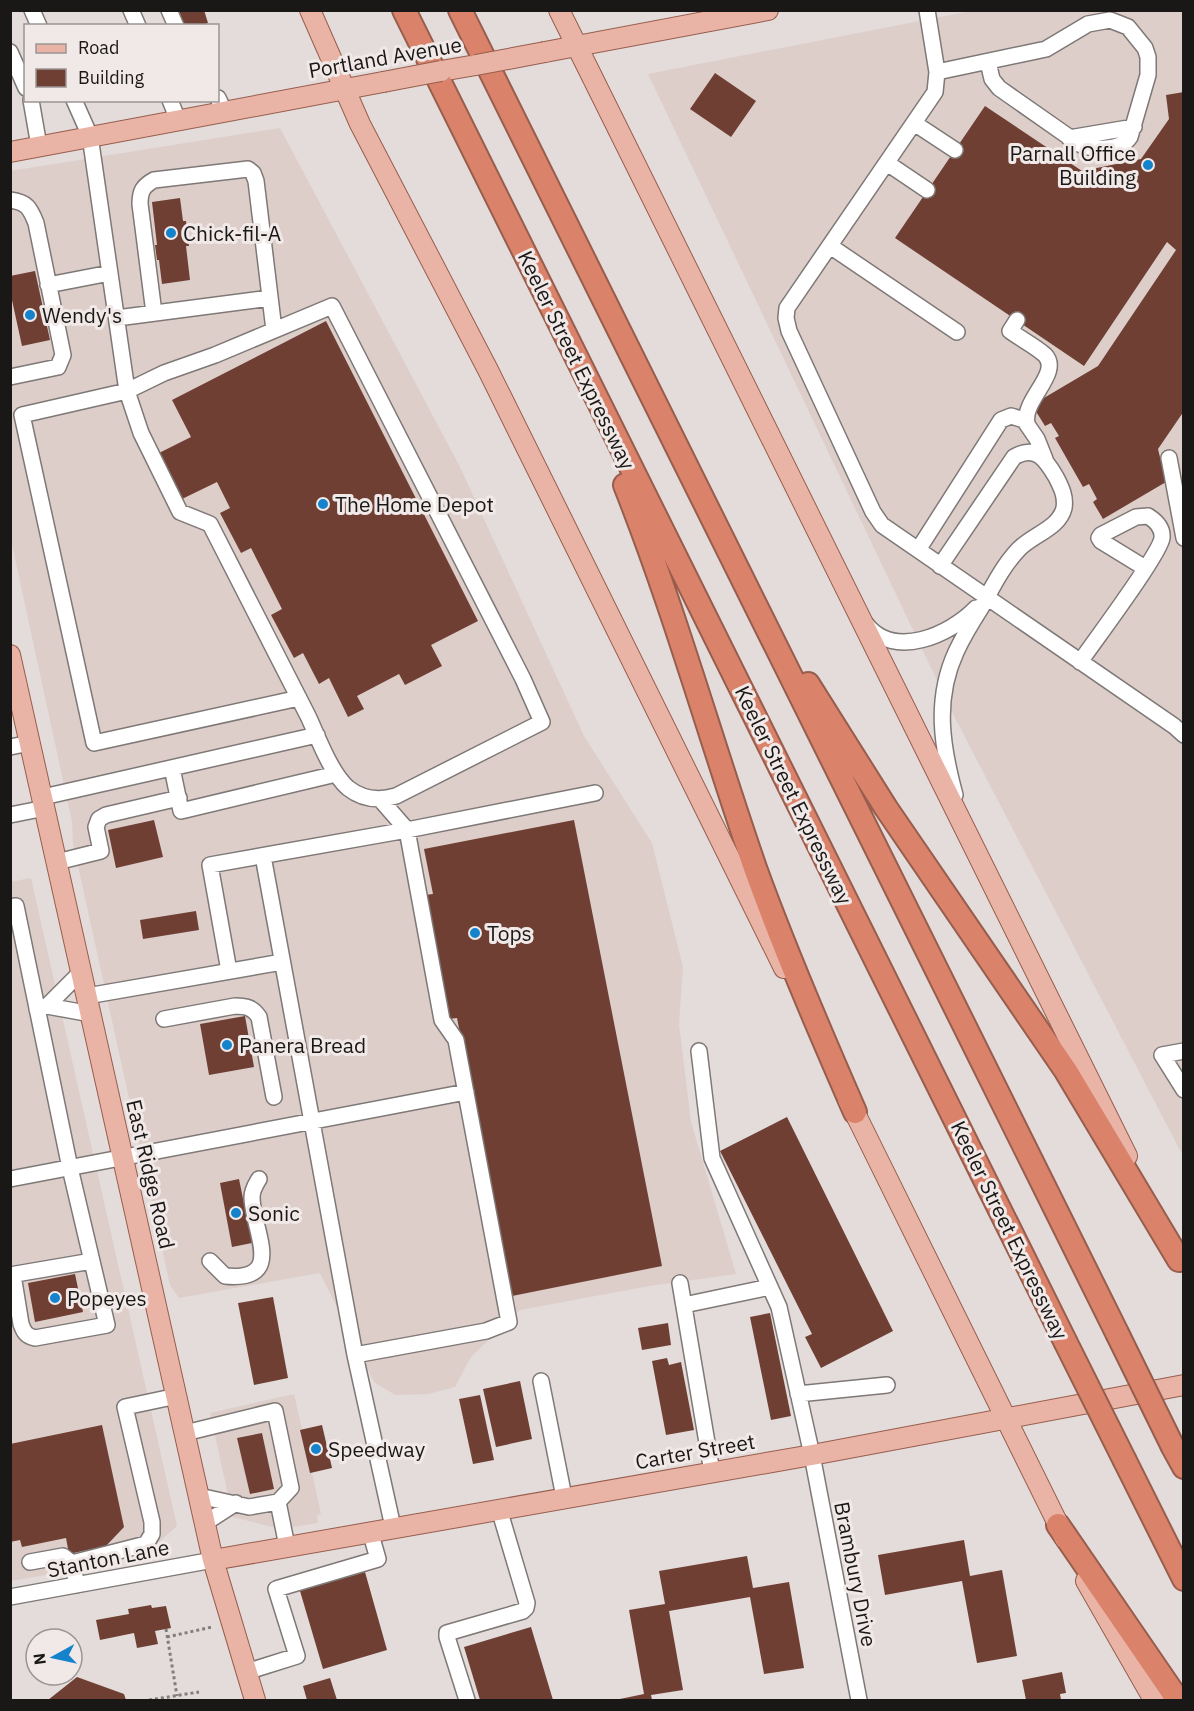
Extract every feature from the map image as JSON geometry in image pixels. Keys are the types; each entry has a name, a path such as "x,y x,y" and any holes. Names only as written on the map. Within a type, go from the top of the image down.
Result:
{"highway":[{"name":"Keeler Street Expressway","path":"404,10 1184,1579"},
{"path":"460,10 1184,1467"},
{"path":"536,277 643,530 768,903 799,983 855,1112"},
{"path":"663,420 769,614 846,747 885,808 1066,1071 1181,1264"},
{"path":"1058,1525 1178,1701"}],"main road":[{"path":"310,10 369,140 488,370 1058,1525 1109,1623 1154,1701"},
{"path":"559,10 1181,1264"},
{"name":"Portland Avenue","path":"10,152 178,120 221,104 344,89 768,10"},
{"name":"East Ridge Road","path":"10,655 213,1560 255,1701"},
{"name":"Carter Street","path":"213,1560 812,1455 1184,1385"}],"street":[{"path":"32,10 38,24"},
{"path":"131,10 137,24"},
{"path":"927,10 937,72 935,92 788,308 787,324 876,517 887,529 1183,733"},
{"path":"937,72 1046,49 1088,24 1110,20 1128,27 1139,39 1148,57 1148,75 1134,127 1126,143 1102,148 1084,147 999,88 992,79 988,62"},
{"path":"10,52 20,88"},
{"path":"31,102 39,146"},
{"path":"75,102 90,136 127,391 141,433 180,512 210,524 317,735 336,774 349,789 362,796 385,799 406,792 542,722 523,679 332,306 215,355 164,373 127,391 22,415 94,743 298,698"},
{"path":"171,102 178,120"},
{"path":"914,123 955,150"},
{"path":"886,163 927,190"},
{"path":"154,313 140,192 146,184 154,180 248,169 253,173 256,181 273,330"},
{"path":"10,200 22,201 31,210 36,222 63,355 58,367 10,377"},
{"path":"830,246 957,332"},
{"path":"48,285 110,273"},
{"path":"117,318 270,298"},
{"path":"1017,320 1010,331 1044,354 1049,365 1046,377 1028,408 1027,423"},
{"path":"918,550 1001,420 1020,417 1027,423 1063,491 1064,504 1063,511 1053,525 1028,540 996,579 956,651 946,681 941,729 944,752 964,827"},
{"path":"940,566 1014,458 1020,454 1032,453 1045,459"},
{"path":"1169,458 1184,538"},
{"path":"1080,662 1145,568"},
{"path":"860,616 870,630 880,637 892,642 913,642 960,622 987,597"},
{"path":"10,815 44,802 172,768 317,735"},
{"path":"10,747 30,743"},
{"path":"172,768 181,811 336,774"},
{"path":"229,971 210,865 407,830 595,793"},
{"path":"57,862 101,851 96,828 99,819 106,814 179,798"},
{"path":"355,1355 486,1331 509,1322 456,1040 442,1020 407,830 380,799"},
{"path":"262,856 355,1355 393,1527"},
{"path":"10,907 16,906 42,1007 70,1168 106,1321"},
{"path":"42,1007 89,1005 229,971 282,962"},
{"path":"42,1007 82,971"},
{"path":"164,1018 235,1006 246,1006 254,1011 260,1017 274,1097"},
{"path":"1184,1051 1162,1055 1184,1090"},
{"name":"Brambury Drive","path":"699,1052 712,1158 779,1306 812,1455 859,1701"},
{"path":"10,1179 466,1092"},
{"path":"210,1261 225,1276 250,1275 259,1267 263,1257 252,1196 259,1179"},
{"path":"15,1274 92,1261"},
{"path":"15,1274 33,1326 38,1328 106,1321"},
{"path":"15,1274 16,1325 28,1336 35,1338 106,1321"},
{"path":"680,1283 712,1472"},
{"path":"684,1305 770,1287"},
{"path":"542,1381 564,1497"},
{"path":"798,1394 887,1385"},
{"path":"72,1563 146,1544 152,1534 152,1522 125,1407 177,1396"},
{"path":"185,1433 275,1412 291,1488 278,1502 249,1507 199,1496"},
{"path":"278,1502 287,1546"},
{"path":"205,1523 236,1503"},
{"path":"467,1701 447,1633 523,1611 526,1608 499,1509"},
{"path":"246,1672 297,1656 276,1589 378,1559 370,1531"},
{"path":"30,1562 63,1556 72,1563 76,1585"},
{"name":"Stanton Lane","path":"10,1597 213,1560"}],"path":[{"path":"167,1637 212,1627"},
{"path":"166,1629 177,1696"},
{"path":"149,1701 199,1692"},
{"path":"189,1694 190,1701"}],"shaded area":[{"path":"971,11 1183,11 1183,1156 955,718 648,74"},
{"path":"280,128 459,465 584,736 652,843 683,967 679,1024 691,1122 736,1274 649,1286 520,1310 471,1357 455,1387 429,1394 395,1395 374,1382 320,1273 179,1298 170,1285 73,843 72,822 11,540 10,171"},
{"path":"31,878 177,1526 152,1548 63,1572 11,1581 10,882"},
{"path":"294,1394 302,1429 322,1425 332,1468 312,1473 321,1514 317,1515 318,1523 280,1529 233,1517 210,1413"}],"building":[{"path":"179,10 204,10 208,23 182,24"},
{"path":"715,73 756,101 731,137 690,109"},
{"path":"1184,92 1184,411 1158,449 1166,482 1103,519 1093,502 1097,499 1089,484 1083,487 1055,438 1059,436 1051,423 1045,426 1032,405 1098,366 1176,250 1167,242 1084,366 895,238 985,106 1082,171 1141,159 1169,119 1166,95"},
{"name":"Chick-fil-A","path":"180,198 183,221 186,221 190,280 162,284 155,245 157,245 152,202"},
{"name":"Wendy's","path":"35,271 50,340 22,346 10,291 10,276"},
{"name":"The Home Depot","path":"326,321 478,621 431,645 442,666 405,685 399,674 357,696 364,709 348,717 329,678 319,684 303,653 294,658 271,615 282,609 251,548 241,553 220,513 230,508 217,482 182,499 159,453 191,437 172,400"},
{"path":"154,820 163,857 116,868 108,830"},
{"path":"574,820 662,1266 512,1296 457,1018 449,1019 425,895 433,894 424,849"},
{"path":"196,911 199,930 143,939 140,920"},
{"name":"Panera Bread","path":"245,1016 254,1067 209,1075 200,1024"},
{"path":"787,1117 893,1331 821,1368 805,1337 812,1334 720,1151"},
{"name":"Sonic","path":"239,1179 252,1243 232,1247 220,1183"},
{"name":"Popeyes","path":"75,1274 83,1312 35,1322 28,1283"},
{"path":"273,1297 288,1378 254,1385 238,1303"},
{"path":"770,1313 791,1416 771,1420 750,1317"},
{"path":"668,1323 671,1345 642,1350 638,1328"},
{"path":"667,1358 669,1365 681,1362 694,1430 666,1435 652,1361"},
{"path":"520,1381 532,1439 496,1447 483,1389"},
{"path":"480,1395 494,1460 473,1464 459,1399"},
{"path":"102,1425 124,1527 106,1546 69,1554 66,1538 22,1547 20,1540 10,1542 10,1444"},
{"name":"Speedway","path":"322,1425 332,1468 310,1473 300,1430"},
{"path":"262,1433 274,1489 250,1494 237,1438"},
{"path":"964,1540 970,1576 1002,1570 1017,1656 977,1663 962,1581 885,1595 878,1555"},
{"path":"747,1556 753,1588 789,1582 804,1668 764,1674 750,1597 669,1611 683,1690 651,1695 652,1700 615,1700 644,1694 629,1610 665,1604 659,1571"},
{"path":"365,1572 387,1650 323,1669 300,1591"},
{"path":"151,1605 152,1608 166,1606 171,1628 155,1631 158,1644 137,1648 134,1633 100,1640 96,1620 129,1614 128,1609"},
{"path":"531,1627 553,1700 480,1700 464,1647"},
{"path":"1062,1672 1066,1693 1060,1694 1061,1700 1026,1700 1022,1680"},
{"path":"330,1678 337,1700 307,1700 303,1686"},
{"path":"84,1680 124,1694 126,1700 48,1700 64,1687 84,1687"}],"place":[{"name":"Parnall Office Building","path":"1148,165"},
{"name":"Chick-fil-A","path":"171,233"},
{"name":"Wendy's","path":"30,315"},
{"name":"The Home Depot","path":"323,504"},
{"name":"Tops","path":"475,933"},
{"name":"Panera Bread","path":"227,1045"},
{"name":"Sonic","path":"236,1213"},
{"name":"Popeyes","path":"55,1298"},
{"name":"Speedway","path":"316,1449"}]}
